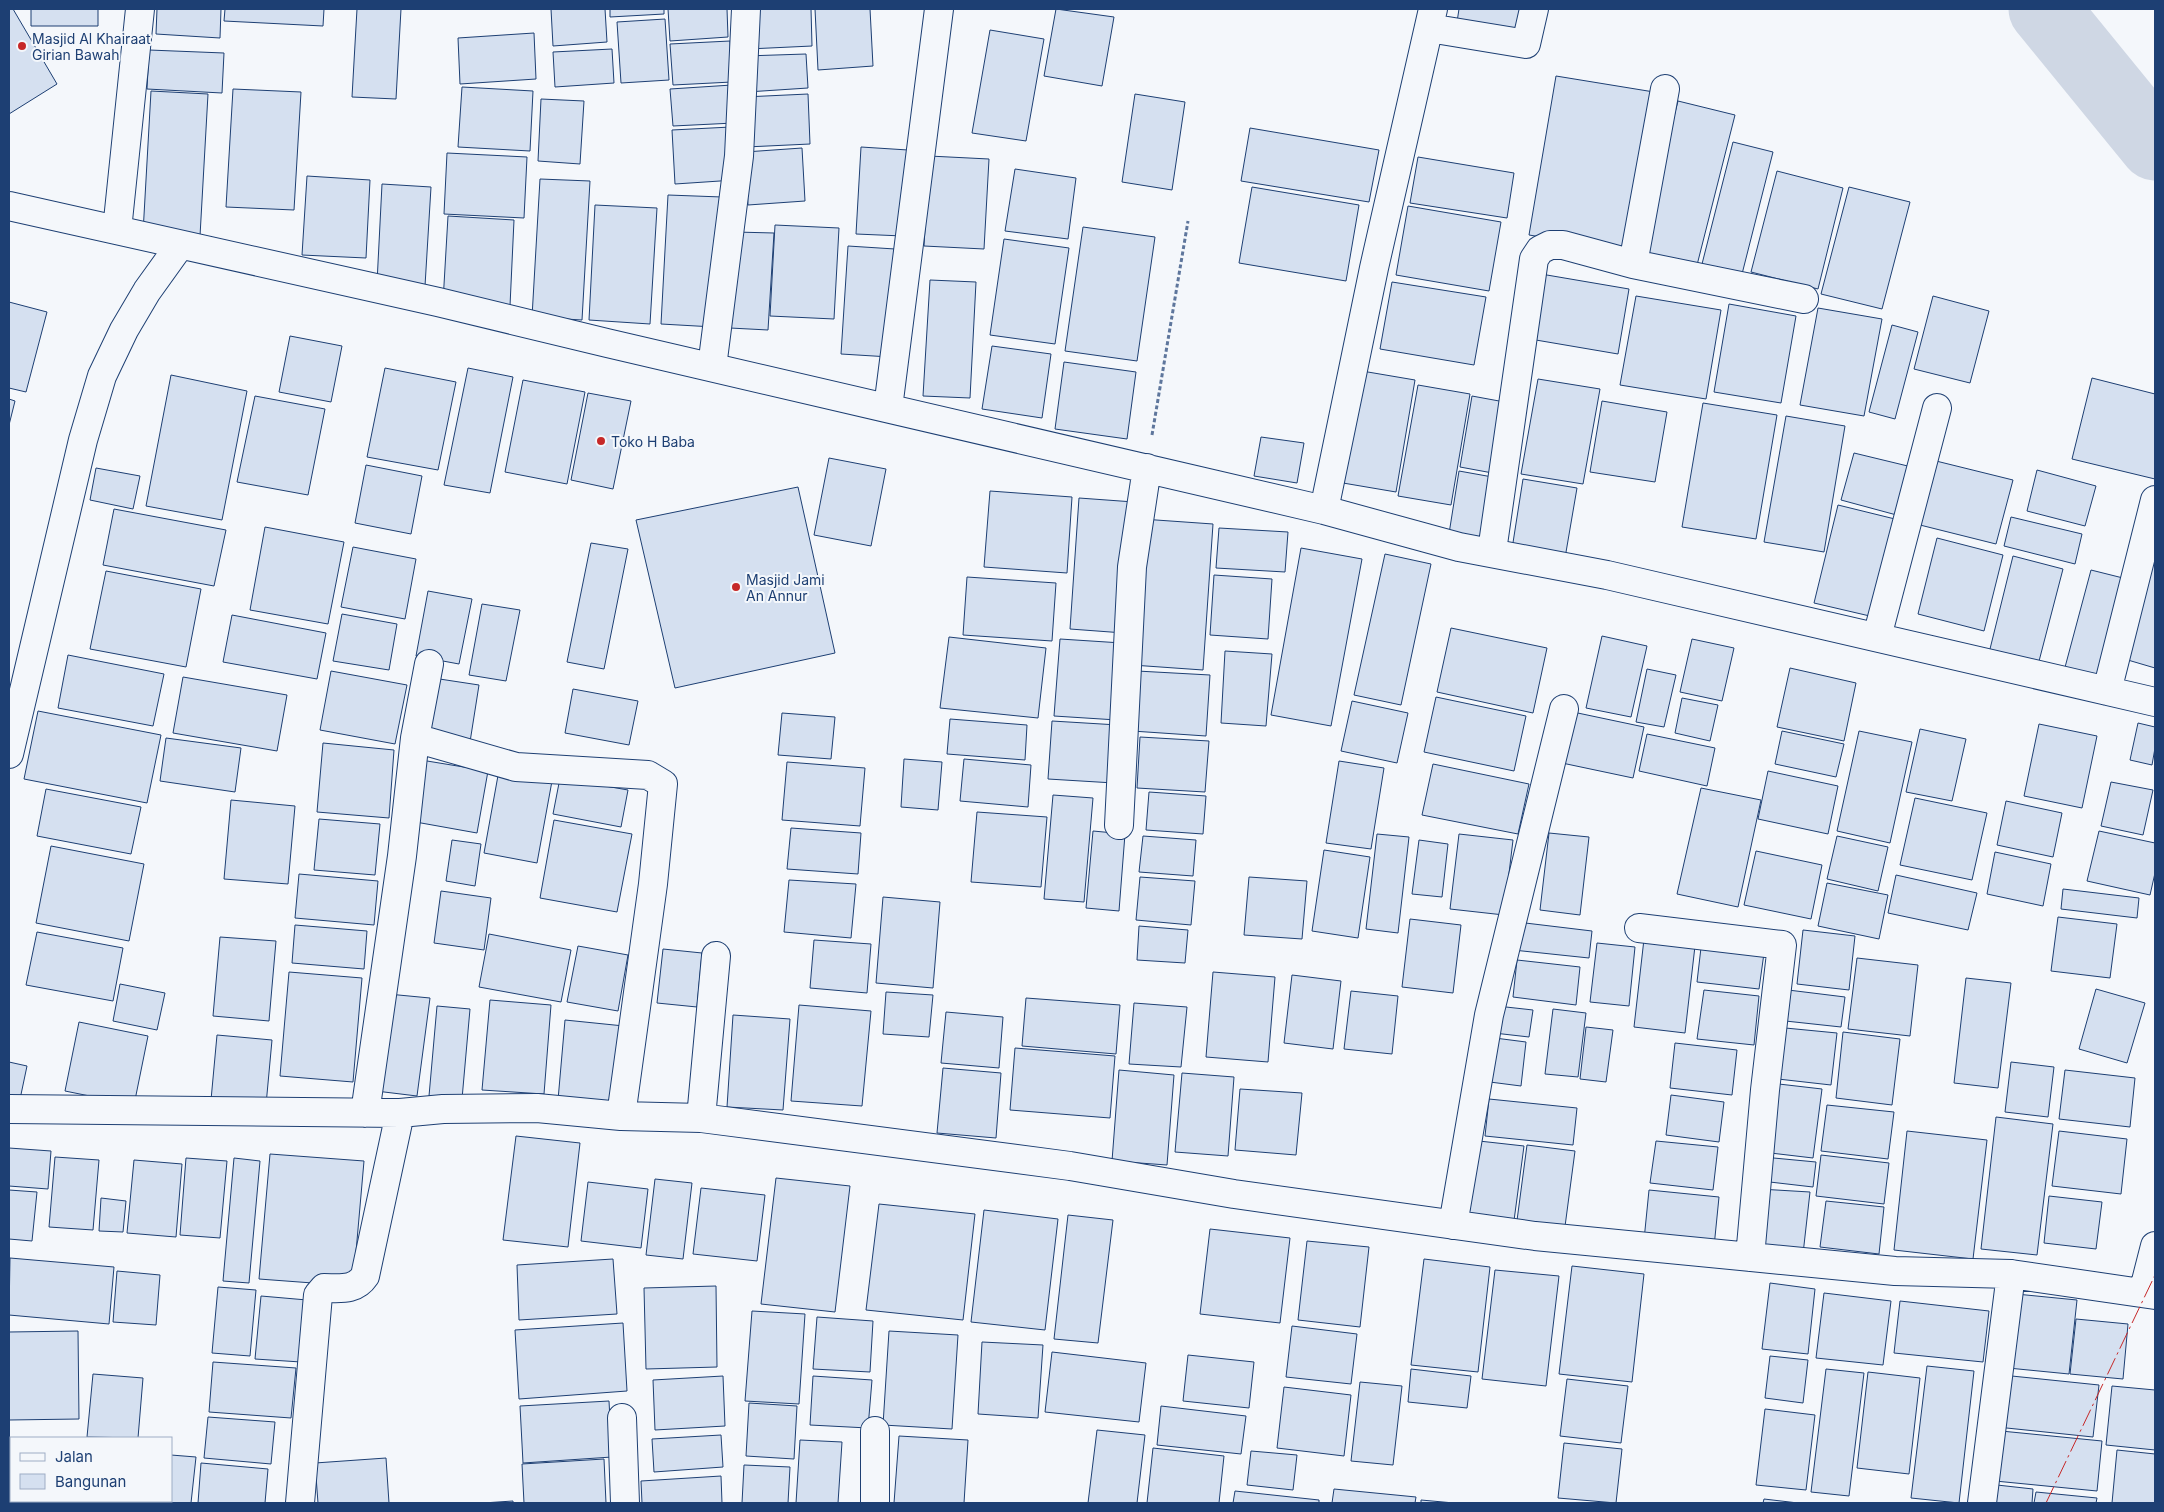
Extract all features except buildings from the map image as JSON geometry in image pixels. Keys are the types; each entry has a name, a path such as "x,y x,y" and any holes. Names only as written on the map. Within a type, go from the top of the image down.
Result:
{"street":[{"path":"117,230 140,9"},
{"path":"712,367 738,156 746,9"},
{"path":"888,408 939,9"},
{"path":"1324,510 1374,268 1431,18 1526,44 1534,9"},
{"path":"1633,264 1666,89"},
{"path":"9,206 463,308 1147,468 1324,510 1459,547 1606,574 2155,702"},
{"path":"9,754 83,440 102,376 124,330 147,291 180,244"},
{"path":"1492,552 1534,258 1540,250 1550,244 1563,245 1633,264 1804,299"},
{"path":"1877,637 1936,408"},
{"path":"1120,825 1132,567 1147,468"},
{"path":"2107,691 2155,500"},
{"path":"366,1113 402,856 415,738 429,664"},
{"path":"1453,1225 1486,1031 1564,709"},
{"path":"415,738 516,767 648,775 663,784 653,884 621,1116"},
{"path":"1640,928 1782,945 1765,1090 1750,1257"},
{"path":"701,1118 716,956"},
{"path":"9,1110 400,1113 443,1109 537,1108 621,1116 701,1118 1070,1166 1234,1194 1535,1236 1894,1271 2011,1274 2149,1294 2155,1246"},
{"path":"300,1503 318,1295 324,1288 350,1288 359,1285 365,1276 400,1113"},
{"path":"1982,1503 2011,1274"},
{"path":"622,1418 625,1503"},
{"path":"875,1431 875,1503"}],"path":[{"path":"1147,468 1188,221"}],"waterway":[{"path":"2044,9 2155,145"}],"power":[{"path":"2046,1503 2155,1275"}],"place":[{"name":"Masjid Al Khairaat Girian Bawah","path":"22,46"},
{"name":"Toko H Baba","path":"601,441"},
{"name":"Masjid Jami An Annur","path":"736,587"}]}
